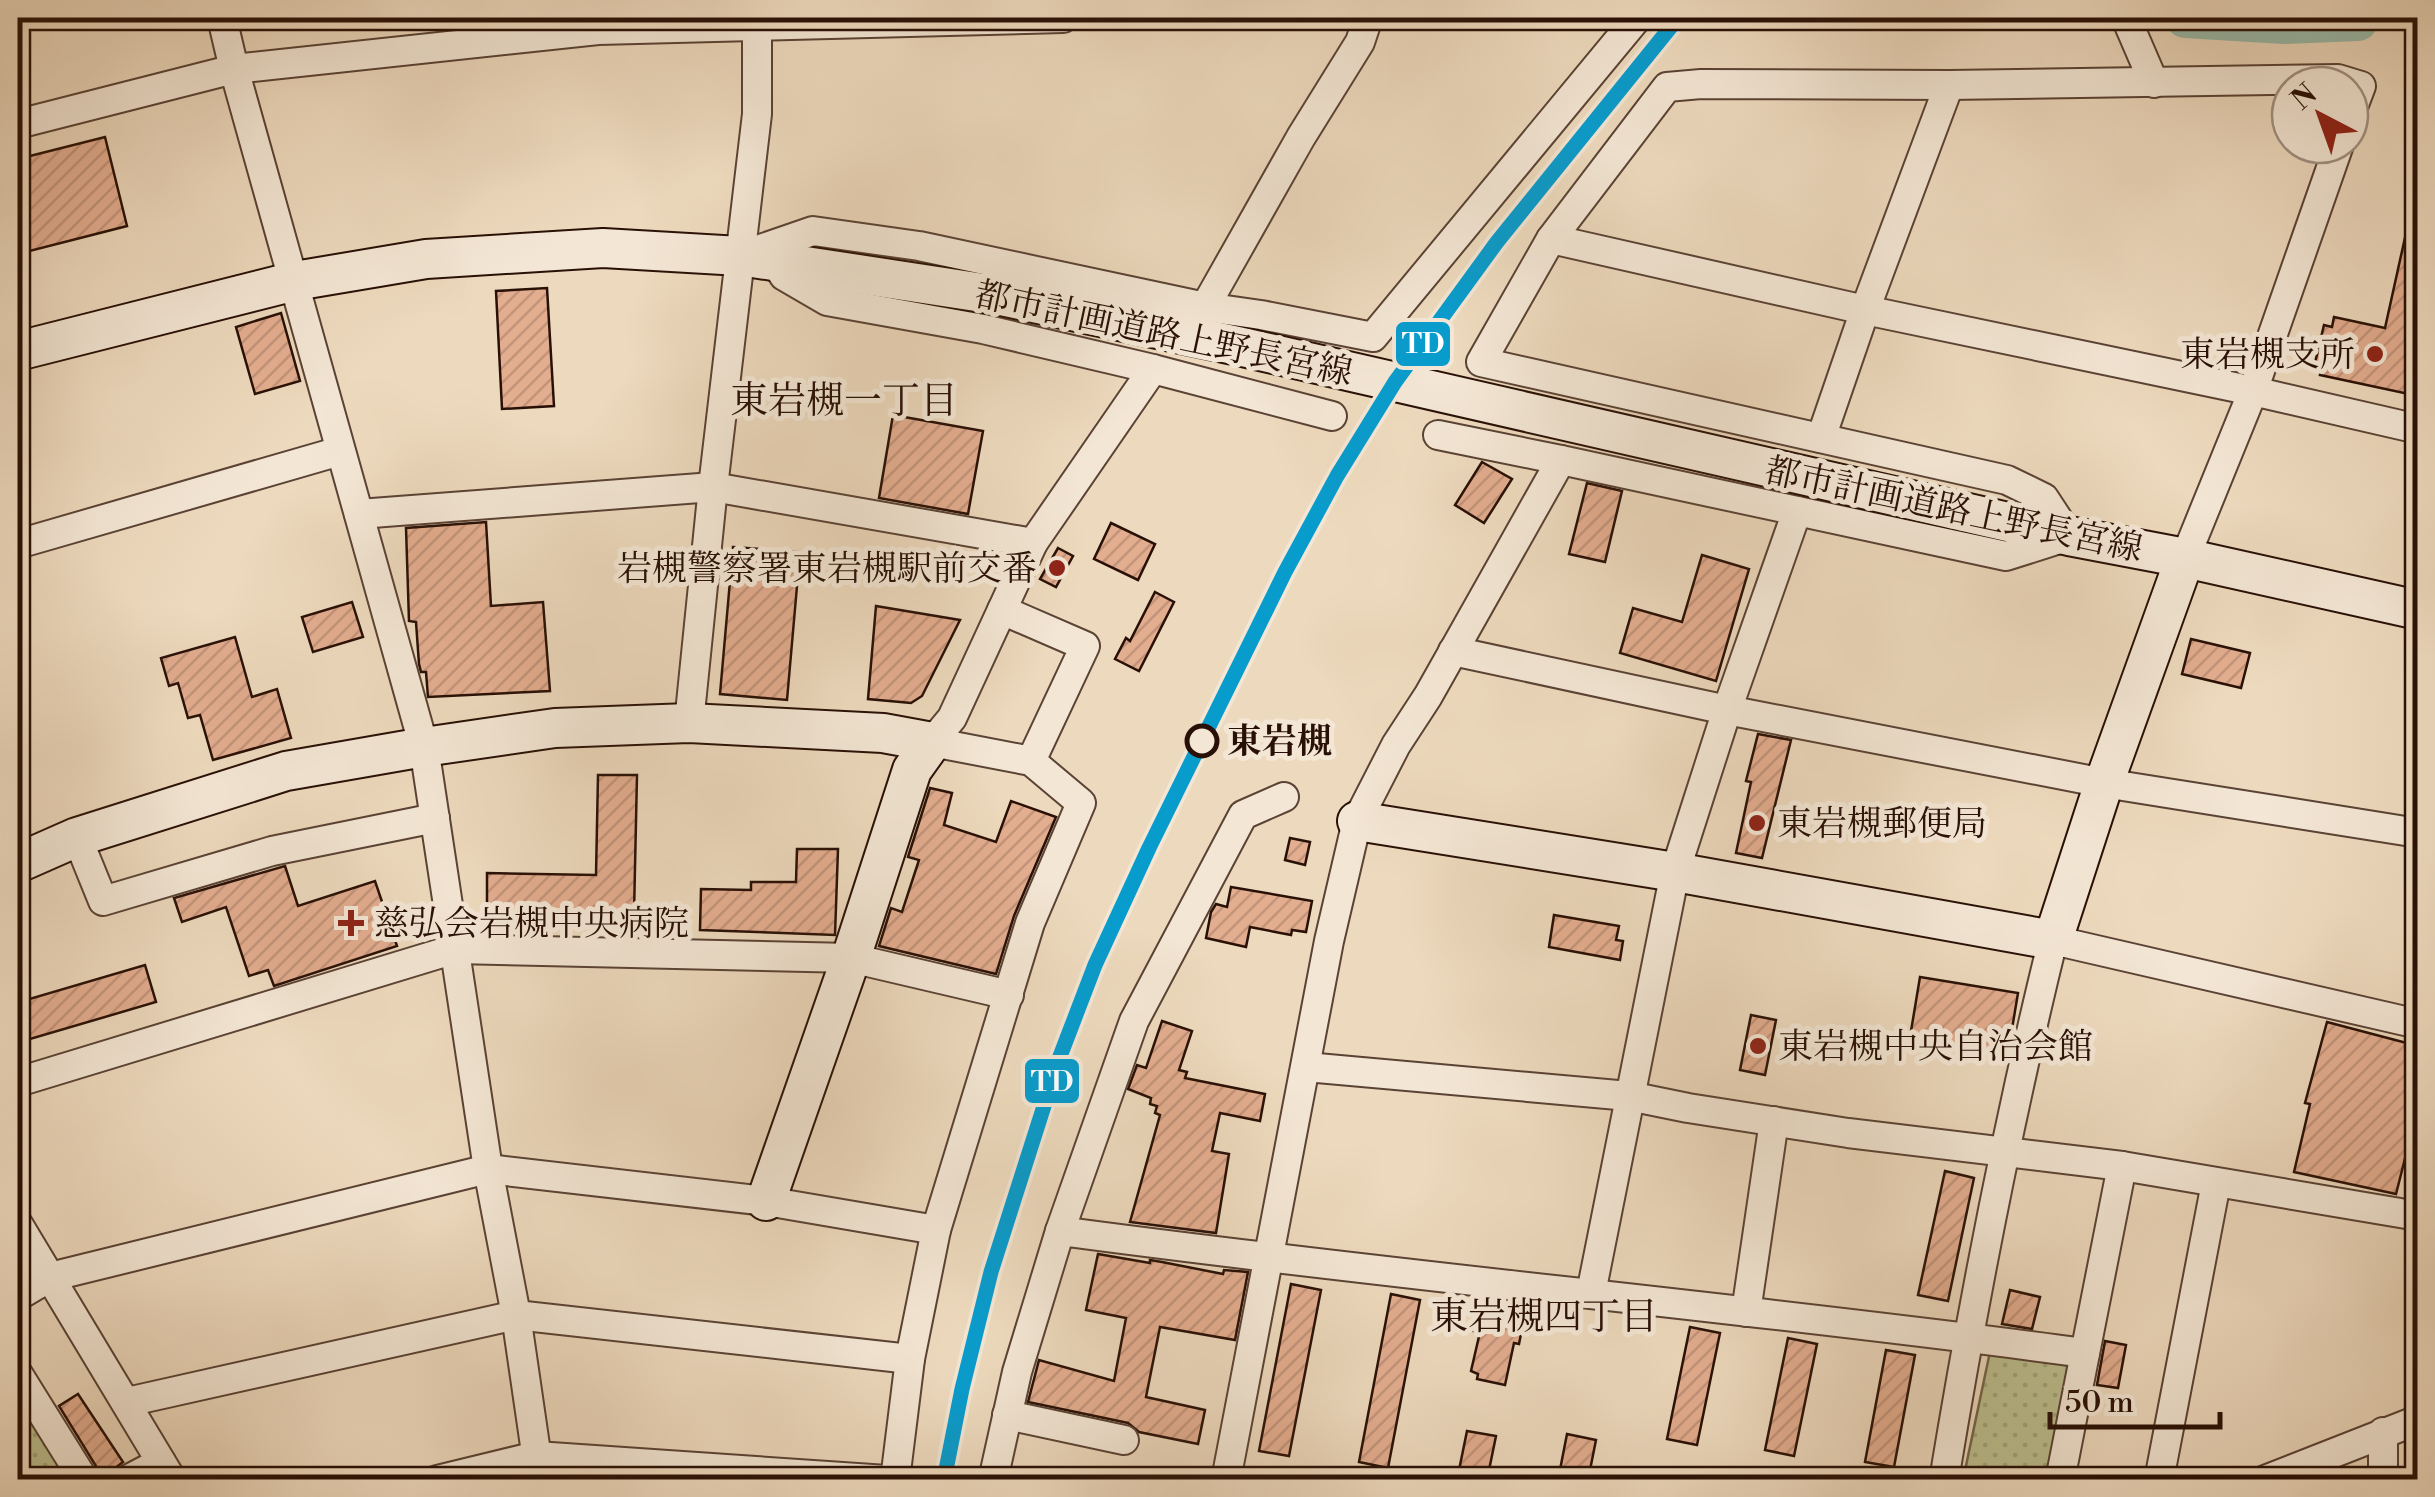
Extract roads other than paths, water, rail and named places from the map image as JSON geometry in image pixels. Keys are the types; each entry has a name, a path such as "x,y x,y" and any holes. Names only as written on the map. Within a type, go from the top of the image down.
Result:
{"street":[{"path":"222,18 424,747 538,1468"},
{"path":"18,124 234,69 598,30 1063,18"},
{"path":"1205,306 1360,42 1368,18"},
{"path":"758,259 813,231 919,246 1205,306 1372,336 1637,18"},
{"path":"2127,21 2154,83"},
{"path":"689,722 712,487 758,259 757,26"},
{"path":"1438,435 2006,556 2069,536 2044,498 2006,480 1482,362 1551,239 1667,87 2270,80"},
{"path":"1821,438 1949,85"},
{"path":"1944,1480 2024,1055 2053,940 2104,783 2185,558 2253,391 2332,165"},
{"path":"1551,239 2418,429"},
{"name":"都市計画道路上野長宮線","path":"18,351 295,281 426,260 603,248 758,259 996,295 1219,342 2069,536 2418,610"},
{"path":"758,259 827,300 983,329 1332,416"},
{"path":"766,1201 912,770 952,718 1033,543 1152,369"},
{"path":"18,544 340,451"},
{"path":"1226,1480 1330,941 1357,821 1396,745 1561,460"},
{"path":"359,514 712,487 1033,543"},
{"path":"1592,1293 1674,872 1797,511"},
{"path":"1002,610 1085,646 1031,761"},
{"path":"1453,651 1727,710 2104,783 2418,833"},
{"path":"18,863 77,837 286,772 555,728 689,722 883,734 1031,761 1081,803 1030,923 936,1230 910,1358 895,1480"},
{"path":"992,1480 1017,1372 1060,1231 1134,1020 1243,815 1284,796"},
{"path":"77,837 103,901 272,851 435,818"},
{"path":"1357,821 1674,872 2053,940 2418,1024"},
{"path":"18,1082 455,949 851,958 1009,995"},
{"path":"1306,1067 1628,1096 1848,1133 2122,1166 2418,1216"},
{"path":"1746,1312 1774,1121"},
{"path":"2060,1480 2122,1166"},
{"path":"18,1296 50,1277 488,1169 766,1201 936,1230"},
{"path":"2160,1480 2216,1183"},
{"path":"18,1224 167,1471 127,1480"},
{"path":"1060,1231 1269,1259 1592,1293 2085,1353"},
{"path":"127,1402 516,1314 910,1358"},
{"path":"18,1374 84,1480"},
{"path":"1007,1416 1124,1440"},
{"path":"2266,1480 2418,1420"},
{"path":"2383,1432 2383,1480"},
{"path":"437,1480 538,1468 887,1480"}],"waterway":[{"path":"2185,18 2284,24 2360,18"}],"place":[{"name":"東岩槻支所","path":"2375,354"},
{"name":"岩槻警察署東岩槻駅前交番","path":"1057,568"},
{"name":"東岩槻","path":"1202,741"},
{"name":"東岩槻郵便局","path":"1757,823"},
{"name":"慈弘会岩槻中央病院","path":"351,923"},
{"name":"東岩槻中央自治会館","path":"1758,1046"}],"district":[{"name":"東岩槻一丁目","path":"844,400"},
{"name":"東岩槻四丁目","path":"1544,1316"}]}
